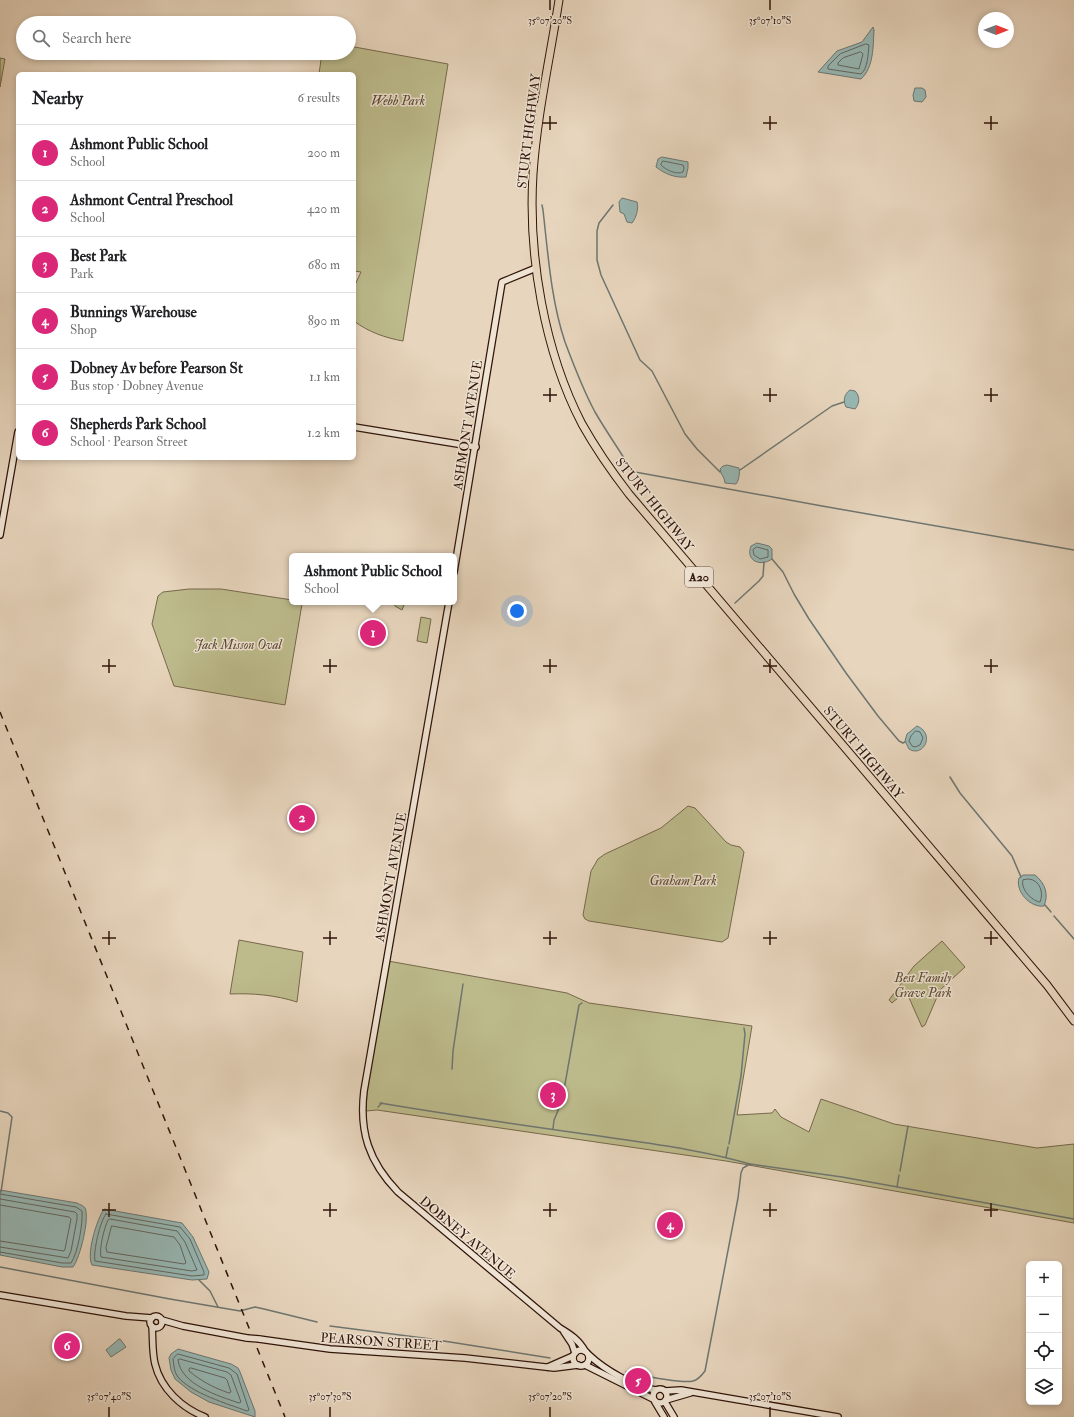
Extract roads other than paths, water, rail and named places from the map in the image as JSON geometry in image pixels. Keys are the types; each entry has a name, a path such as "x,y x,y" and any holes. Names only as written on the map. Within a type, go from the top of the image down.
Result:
{"highway":[{"name":"STURT HIGHWAY","path":"559,0 539,120 533,173 532,213 536,268 546,321 556,359 582,423 604,460 629,494 1047,985 1074,1021"},
{"name":"STURT HIGHWAY","path":"552,44 564,0"}],"street":[{"name":"ASHMONT AVENUE","path":"457,555 502,282 536,268"},
{"path":"356,427 476,447"},
{"path":"0,535 16,443"},
{"name":"ASHMONT AVENUE","path":"371,1155 364,1133 362,1120 364,1091 448,605"},
{"name":"DOBNEY AVENUE","path":"371,1155 383,1175 398,1192 560,1328 578,1341 597,1363 626,1380 642,1387 656,1390"},
{"name":"PEARSON STREET","path":"0,1295 126,1316 161,1325 183,1326 247,1338 330,1349 465,1358 554,1368 578,1365"},
{"name":"PEARSON STREET","path":"152,1323 157,1316 161,1325"},
{"path":"152,1323 153,1350 157,1371 168,1390 181,1403 190,1410 205,1417"},
{"path":"153,1350 161,1325"},
{"name":"DOBNEY AVENUE","path":"560,1328 572,1344 574,1355"},
{"path":"547,1367 574,1355 578,1350 587,1353 588,1362 585,1365"},
{"path":"574,1355 574,1362 578,1365 585,1365 654,1400 658,1404 692,1392"},
{"path":"664,1417 654,1400 653,1394 656,1390 681,1390 838,1417"},
{"path":"664,1390 667,1396 666,1401 674,1417"}],"water":[{"path":"873,27 871,62 861,79 818,72 837,51 862,42"},
{"path":"915,88 922,88 925,90 926,97 922,102 914,101 913,95"},
{"path":"662,157 688,162 686,177 670,175 656,167 658,159"},
{"path":"622,198 637,202 637,213 632,223 627,222 624,214 620,212 619,202"},
{"path":"850,390 855,391 859,397 859,402 855,409 846,407 845,405 845,396"},
{"path":"727,465 739,468 739,476 736,484 725,483 720,469"},
{"path":"757,543 769,546 772,549 772,559 759,562 752,559 750,555 751,546"},
{"path":"917,726 923,730 927,739 923,748 914,751 909,749 905,741 907,734"},
{"path":"1023,875 1035,875 1044,885 1046,897 1044,906 1034,904 1025,898 1021,893 1018,883 1019,878"},
{"path":"0,1190 77,1203 85,1208 86,1220 84,1238 79,1255 73,1267 62,1267 0,1255"},
{"path":"104,1209 182,1223 193,1237 209,1272 207,1279 192,1280 92,1265 90,1253 91,1245 98,1220"},
{"path":"119,1339 126,1347 111,1357 106,1350"},
{"path":"178,1349 231,1364 238,1368 255,1411 255,1417 209,1402 191,1392 175,1379 171,1370 169,1358 171,1354"}],"waterway":[{"path":"542,205 553,293 565,342 575,369 595,412 629,466 635,472 1074,550"},
{"path":"613,205 599,223 597,231 597,260 601,275 640,360 652,371 685,434 697,449 720,472"},
{"path":"740,470 832,406 844,402"},
{"path":"621,471 630,468"},
{"path":"772,559 783,572 809,619 846,673 899,741 903,743 905,742"},
{"path":"735,603 763,576 764,562"},
{"path":"950,777 960,793 1012,856 1021,877"},
{"path":"1045,905 1051,912"},
{"path":"1054,916 1074,939"},
{"path":"452,1069 453,1051 463,984"},
{"path":"553,1129 554,1120 562,1101 579,1005 582,1003"},
{"path":"729,1144 741,1076 745,1034 744,1028"},
{"path":"380,1103 672,1147 711,1154 750,1164"},
{"path":"378,1107 382,1103"},
{"path":"0,1111 8,1113 12,1117 1,1192"},
{"path":"900,1171 908,1126"},
{"path":"726,1157 728,1147"},
{"path":"626,1372 660,1379 687,1382 697,1380 705,1371 738,1198 741,1173 743,1168 750,1164 842,1177 1074,1219"},
{"path":"897,1187 899,1175"},
{"path":"0,1267 240,1311 255,1307 317,1322"},
{"path":"199,1280 210,1291 218,1307"},
{"path":"330,1326 431,1339 550,1358"}],"railway":[{"path":"0,712 285,1417"}],"place":[{"name":"Ashmont Public School","path":"373,633"},
{"name":"Ashmont Central Preschool","path":"302,818"},
{"name":"Best Park","path":"553,1095"},
{"name":"Bunnings Warehouse","path":"670,1225"},
{"name":"Shepherds Park School","path":"67,1346"},
{"name":"Dobney Av before Pearson St","path":"638,1381"}],"park label":[{"name":"Webb Park","path":"398,100"},
{"name":"Jack Misson Oval","path":"238,644"},
{"name":"Graham Park","path":"683,880"},
{"name":"Best Family Grave Park","path":"923,984"}]}
